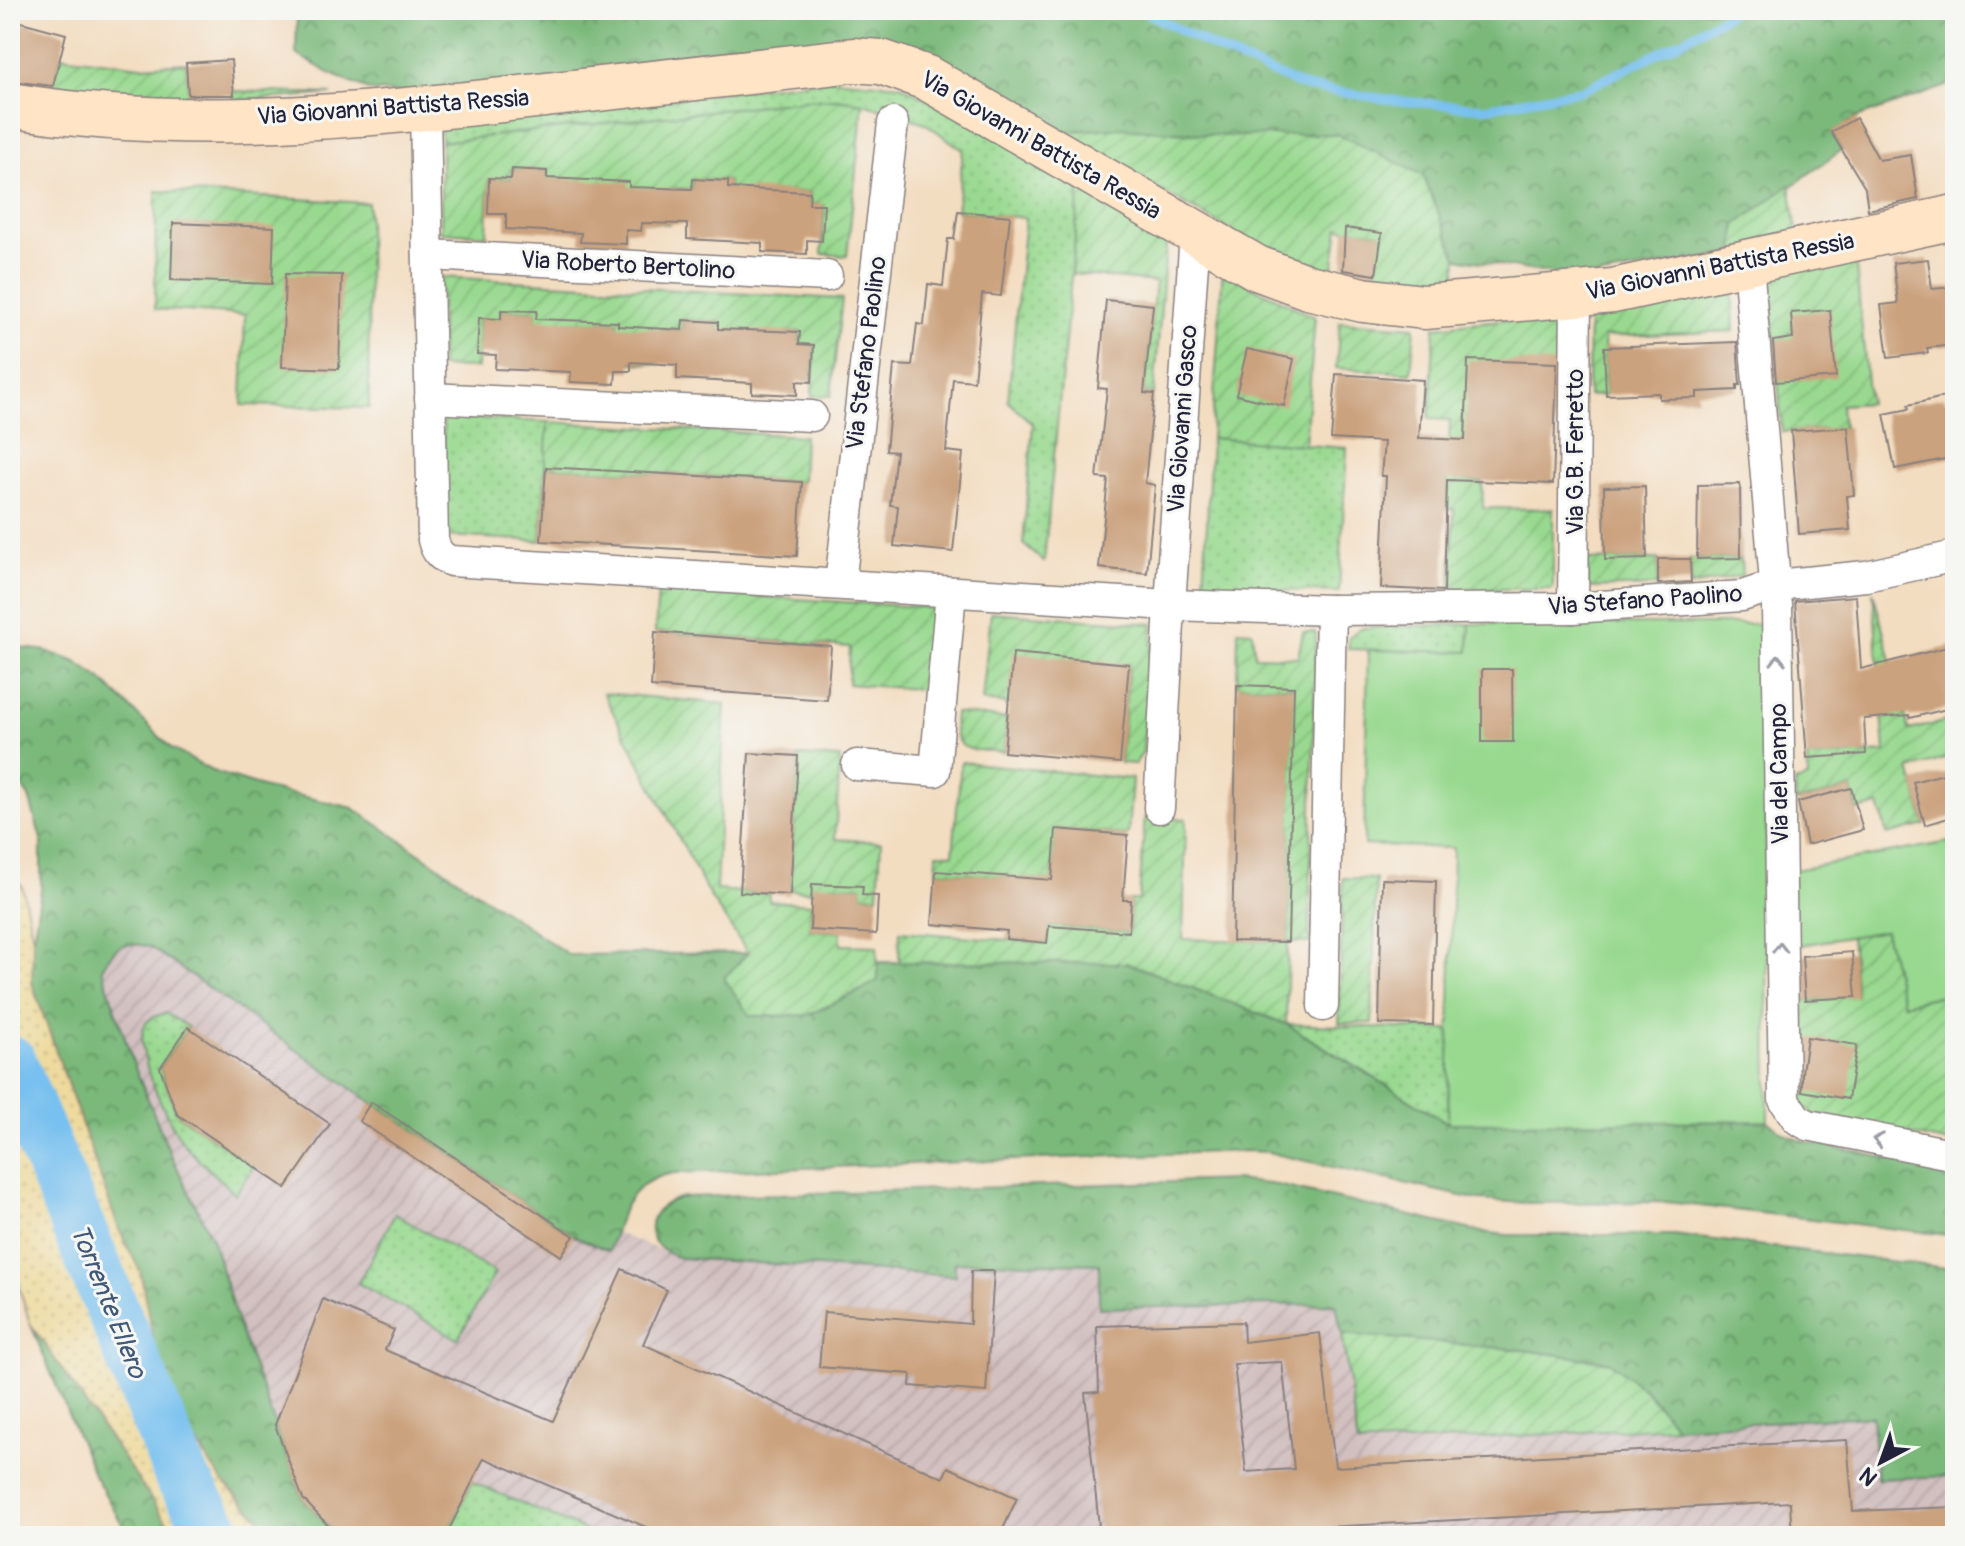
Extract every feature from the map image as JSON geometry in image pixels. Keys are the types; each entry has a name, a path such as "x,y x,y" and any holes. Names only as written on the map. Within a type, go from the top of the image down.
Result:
{"street":[{"name":"Via Giovanni Battista Ressia","path":"10,105 92,118 175,121 425,109 853,60 881,62 912,71 961,95 1274,276 1363,300 1424,307 1576,295 1642,286 1955,217"},
{"path":"425,109 430,398 812,416"},
{"name":"Via Stefano Paolino","path":"840,584 893,123"},
{"name":"Via Giovanni Gasco","path":"1170,605 1195,233"},
{"name":"Via Roberto Bertolino","path":"428,255 827,276"},
{"name":"Via del Campo","path":"1748,264 1776,585 1784,1100 1790,1112 1808,1125 1955,1155"},
{"name":"Via G.B. Ferretto","path":"1573,608 1576,295"},
{"name":"Via Stefano Paolino","path":"430,398 433,540 440,555 459,561 1170,605 1331,610 1573,608 1742,596 1776,585 1866,576 1955,556"},
{"path":"857,765 935,771 951,592"},
{"path":"1159,808 1170,605"},
{"path":"1323,1006 1331,610"}],"shaded area":[{"path":"131,943 150,947 371,1102 574,1236 608,1251 616,1233 681,1258 954,1276 955,1262 1099,1264 1100,1308 1336,1304 1676,1427 1873,1416 1878,1479 1955,1476 1955,1536 338,1536 303,1499 241,1333 212,1239 170,1153 135,1068 102,968 112,951"}],"green space":[{"path":"297,10 1955,10 1955,73 1947,86 1856,118 1832,133 1842,150 1737,225 1734,253 1584,279 1457,258 1422,175 1227,136 1118,128 1058,132 945,68 404,93 371,91 333,75 296,54"},
{"path":"62,56 141,66 186,63 189,104 52,97 54,78"},
{"path":"832,79 901,85 1080,184 1044,562 1023,544 1033,424 1008,401 1025,218 957,211 963,150 925,123 863,103 836,99 805,100 441,142 441,127"},
{"path":"233,91 332,94 234,101"},
{"path":"836,99 863,103 847,256 822,254 824,205 809,204 810,192 728,191 728,181 693,179 692,189 671,188 669,224 642,222 547,181 547,171 512,169 511,179 489,179 487,235 441,232 441,142"},
{"path":"1118,128 1227,136 1337,134 1423,175 1457,258 1456,279 1376,275 1381,233 1339,228 1333,270 1299,262 1250,241 1058,132"},
{"path":"1080,184 1167,234 1154,394 1144,393 1155,282 1072,274"},
{"path":"1790,185 1798,237 1734,253 1736,225"},
{"path":"156,191 368,203 369,408 242,405 245,315 155,309"},
{"path":"1855,256 1869,403 1841,405 1843,428 1782,432 1769,273"},
{"path":"1223,268 1253,287 1315,317 1305,445 1211,438"},
{"path":"441,277 842,299 831,396 812,396 814,345 799,344 800,332 718,332 718,322 683,320 682,330 661,329 659,364 631,363 618,334 618,322 536,321 536,311 501,310 501,319 479,319 477,368 441,367"},
{"path":"1732,282 1734,331 1604,337 1606,395 1588,396 1589,311"},
{"path":"1558,314 1557,363 1464,480 1482,482 1483,508 1553,509 1553,589 1451,589 1454,510 1446,509 1450,420 1429,419 1435,327"},
{"path":"1340,322 1415,327 1411,373 1336,368"},
{"path":"443,417 548,422 541,541 446,536"},
{"path":"548,422 804,436 802,482 545,467"},
{"path":"1211,438 1347,448 1339,592 1204,588"},
{"path":"1741,558 1742,576 1691,586 1690,559"},
{"path":"1658,559 1658,586 1588,588 1587,560"},
{"path":"658,590 935,608 929,690 848,684 850,647 655,632"},
{"path":"1873,591 1909,730 1955,719 1955,756 1910,769 1925,825 1887,835 1879,805 1858,810 1851,788 1796,802 1795,782 1808,778 1807,758 1885,752"},
{"path":"991,612 1153,624 1143,752 1135,764 1120,763 1129,664 1009,704 982,701"},
{"path":"1470,624 1469,652 1348,649 1349,637 1360,628"},
{"path":"1470,624 1765,624 1768,1121 1448,1123 1453,848 1364,845 1368,650 1469,652"},
{"path":"1238,630 1252,631 1255,656 1298,657 1303,632 1316,632 1309,943 1288,942 1293,687 1237,685"},
{"path":"10,646 46,651 76,662 101,679 171,748 212,771 265,788 353,808 569,955 749,953 750,1016 808,1015 878,980 877,962 1128,963 1286,1024 1448,1123 1768,1121 1783,1133 1802,1141 1955,1172 1955,1236 1666,1202 1527,1203 1479,1200 1266,1152 1245,1151 674,1173 658,1177 636,1191 623,1211 609,1251 574,1236 371,1102 150,947 133,944 121,946 111,954 102,969 135,1068 170,1153 212,1239 241,1333 303,1499 338,1536 277,1536 222,1481 191,1435 154,1344 140,1271 119,1230 32,983 33,939 41,890 41,839 29,797 10,769"},
{"path":"603,693 725,704 716,890 769,894 769,901 811,904 810,930 841,932 841,945 877,946 878,980 808,1015 750,1016 724,978 748,953 709,895"},
{"path":"955,713 1007,719 1004,752 965,747 956,736"},
{"path":"798,756 840,758 835,839 881,842 878,896 862,895 862,886 831,885 830,892 790,890"},
{"path":"961,762 1132,779 1128,835 1057,829 1052,881 936,871 937,853 953,854"},
{"path":"1145,816 1186,819 1183,939 1288,942 1286,1024 1128,963 899,962 900,931 1047,943 1049,926 1129,932 1131,900 1139,900"},
{"path":"1955,841 1955,992 1903,1004 1885,931 1794,946 1789,871"},
{"path":"1343,878 1376,879 1372,1023 1339,1023"},
{"path":"1885,931 1903,1004 1955,992 1955,1144 1816,1115 1803,1106 1797,1097 1797,1006 1805,1000 1856,996 1851,936"},
{"path":"166,1013 188,1027 160,1068 177,1114 254,1166 235,1194 186,1146 154,1087 142,1037 149,1020"},
{"path":"1286,1024 1450,1030 1448,1123"},
{"path":"1234,1180 1277,1185 1481,1232 1507,1235 1674,1235 1955,1269 1955,1476 1877,1479 1872,1416 1676,1427 1645,1390 1610,1362 1522,1350 1342,1334 1336,1304 1099,1308 1099,1264 955,1262 955,1276 681,1258 667,1253 658,1245 651,1227 653,1217 660,1209 683,1197"},
{"path":"395,1214 495,1273 458,1339 358,1283"},
{"path":"30,1323 177,1536 129,1536 93,1473"},
{"path":"1342,1334 1522,1350 1610,1362 1645,1390 1676,1427 1358,1445"},
{"path":"472,1482 598,1536 446,1536"}],"sand":[{"path":"10,871 22,886 33,939 32,983 119,1230 140,1271 154,1344 191,1435 222,1481 277,1536 177,1536 30,1323 10,1257"}],"building":[{"path":"10,19 66,34 53,86 10,81"},
{"path":"231,60 234,95 188,95 186,63"},
{"path":"1856,118 1879,160 1911,155 1918,199 1868,210 1865,188 1831,132"},
{"path":"512,169 547,171 547,178 629,182 629,187 692,189 693,179 728,181 728,188 810,192 809,204 824,204 822,241 807,240 807,254 762,252 762,243 687,239 687,224 642,223 641,231 626,230 626,244 580,242 581,233 506,229 506,214 488,214 489,178 511,179"},
{"path":"958,211 1010,216 1001,296 982,294 974,381 953,379 946,451 963,453 953,552 894,546 898,506 890,505 896,452 886,451 894,365 912,366 917,324 924,325 928,284 943,286 948,239 954,239"},
{"path":"173,223 274,227 272,284 171,280"},
{"path":"1345,228 1382,233 1376,275 1343,270"},
{"path":"1928,259 1932,289 1955,287 1955,345 1927,348 1928,353 1888,358 1881,305 1898,303 1893,263"},
{"path":"285,274 342,275 339,369 282,367"},
{"path":"1106,300 1153,305 1144,393 1154,394 1145,483 1155,485 1147,573 1099,568 1108,479 1097,478 1107,389 1098,388"},
{"path":"501,310 537,311 536,319 618,322 618,326 682,330 683,320 718,322 718,329 800,332 799,344 814,345 812,382 797,381 797,395 752,393 752,383 677,379 677,365 631,362 631,371 616,371 615,384 570,382 571,372 495,369 496,355 477,354 479,318 501,319"},
{"path":"1830,310 1836,377 1776,382 1773,341 1793,338 1791,313"},
{"path":"1737,342 1740,385 1737,385 1737,390 1697,392 1697,398 1659,399 1659,393 1606,395 1604,347"},
{"path":"1247,349 1294,359 1284,406 1236,395"},
{"path":"1468,360 1557,363 1553,484 1447,480 1444,591 1381,588 1386,476 1381,476 1384,442 1331,439 1336,374 1423,380 1419,438 1465,440"},
{"path":"1944,397 1945,401 1955,399 1955,457 1895,469 1884,414"},
{"path":"1848,427 1854,495 1847,496 1850,530 1799,534 1791,431"},
{"path":"546,467 802,482 797,556 541,541"},
{"path":"1740,484 1741,558 1697,559 1698,485"},
{"path":"1645,486 1647,559 1605,560 1604,487"},
{"path":"1658,559 1690,559 1691,582 1658,584"},
{"path":"1856,596 1861,669 1955,645 1955,707 1910,718 1909,715 1864,719 1866,754 1807,758 1795,601"},
{"path":"655,632 831,646 827,700 651,687"},
{"path":"1013,653 1129,664 1120,763 1004,752"},
{"path":"1482,669 1512,669 1513,742 1482,742"},
{"path":"1237,685 1294,687 1288,942 1232,941"},
{"path":"749,753 798,756 790,895 740,892"},
{"path":"1955,771 1955,816 1925,825 1913,782"},
{"path":"1851,788 1863,830 1807,845 1798,802"},
{"path":"1056,829 1128,835 1123,900 1131,900 1129,932 1049,926 1047,943 1006,939 1007,931 932,924 936,871 1052,880"},
{"path":"1382,879 1436,881 1433,1025 1379,1024"},
{"path":"812,884 863,886 862,895 878,896 876,934 810,930"},
{"path":"1852,952 1856,997 1805,1000 1802,956"},
{"path":"188,1027 330,1124 286,1188 177,1114 160,1068"},
{"path":"1807,1037 1857,1045 1848,1099 1802,1091"},
{"path":"371,1102 574,1236 561,1256 359,1121"},
{"path":"622,1269 667,1290 643,1344 943,1478 948,1467 1017,1498 1000,1536 667,1536 484,1458 446,1536 338,1536 303,1499 275,1425 323,1299 394,1330 385,1350 553,1421"},
{"path":"971,1271 994,1271 986,1392 910,1386 911,1374 819,1367 824,1312 970,1324"},
{"path":"1243,1322 1244,1342 1320,1333 1335,1467 1847,1440 1853,1511 1955,1507 1955,1536 1792,1536 1790,1502 1253,1531 1253,1536 1100,1536 1085,1393 1099,1392 1097,1326","holes":["1282,1362 1294,1469 1246,1472 1234,1364"]}],"waterway":[{"path":"1141,10 1227,54 1305,87 1399,101 1485,108 1583,90 1736,10"},
{"name":"Torrente Ellero","path":"10,1062 182,1478 218,1536"}]}
